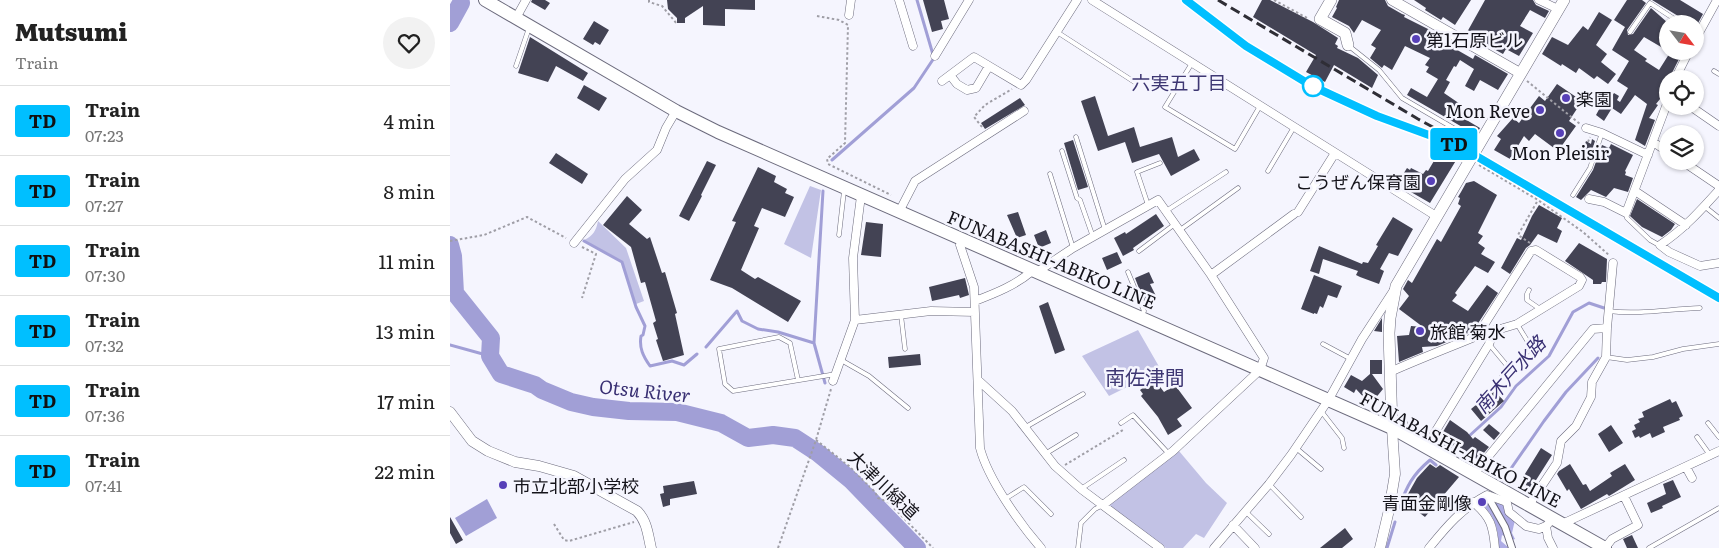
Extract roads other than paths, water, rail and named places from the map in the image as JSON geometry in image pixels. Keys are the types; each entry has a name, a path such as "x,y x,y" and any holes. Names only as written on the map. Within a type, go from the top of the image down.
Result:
{"main road":[{"name":"FUNABASHI-ABIKO LINE","path":"485,0 676,111 751,148 861,196 902,208 962,240 1392,428 1528,505 1553,523 1605,548"},
{"path":"1331,0 1320,19 1345,33 1348,44"},
{"path":"1392,428 1389,354 1390,318 1396,286 1480,143 1523,76 1561,5"}],"street":[{"path":"516,18 526,0"},
{"path":"849,16 851,0"},
{"path":"899,0 913,46"},
{"path":"935,56 969,0"},
{"path":"942,81 974,57 1021,85 1077,0"},
{"path":"1092,0 1436,216"},
{"path":"1392,0 1409,4 1523,76"},
{"path":"1538,0 1561,5"},
{"path":"1704,22 1717,2"},
{"path":"950,75 957,84 968,90 976,88 989,66"},
{"path":"574,243 625,179 658,150 666,128 676,111"},
{"path":"902,208 915,181 1024,111"},
{"path":"1590,199 1604,202 1626,213 1663,115"},
{"path":"1703,115 1719,126"},
{"path":"1586,128 1602,133 1648,155"},
{"path":"1652,142 1659,146"},
{"path":"1211,274 1296,213 1335,153"},
{"path":"1695,170 1719,186"},
{"path":"1719,190 1686,225 1660,245 1676,256 1700,266 1719,263"},
{"path":"1635,191 1686,225"},
{"path":"835,378 855,320 853,258 861,196"},
{"path":"975,301 999,292 1026,278 1073,248 1158,200 1211,274 1264,358 1260,370 1169,454 1103,505"},
{"path":"962,240 960,246 972,277 975,301 980,448 984,462 1006,499 1041,548"},
{"path":"1390,372 1477,336 1517,324 1579,286 1582,280 1536,250 1530,252 1477,336"},
{"path":"1528,505 1557,463 1561,441 1576,426 1591,397 1592,382 1606,357 1613,263"},
{"path":"1214,548 1269,484 1296,448 1321,411 1382,305 1396,286"},
{"path":"855,320 931,311 975,312"},
{"path":"1474,474 1593,329 1607,328"},
{"path":"1426,447 1490,344 1495,330"},
{"path":"978,380 1012,411 1059,469 1081,489 1160,548"},
{"path":"450,412 472,441 488,451 514,462 540,466 574,476 637,512 644,520 651,548"},
{"path":"1380,548 1395,474 1392,428"},
{"path":"1429,548 1457,514 1473,502 1487,495 1507,503 1509,512 1526,526 1538,529 1624,496 1719,451"},
{"path":"1686,467 1692,478"},
{"path":"1487,495 1504,527 1512,548"},
{"path":"1605,548 1612,539 1638,525 1624,496"},
{"path":"1473,502 1487,516 1493,527 1495,548"},
{"path":"1553,523 1548,538 1553,548"},
{"path":"1233,525 1255,548"}],"lane":[{"path":"1630,32 1650,3 1668,15"},
{"path":"516,66 529,26"},
{"path":"1057,32 1136,83"},
{"path":"1348,44 1379,70 1402,98 1480,143"},
{"path":"1192,63 1165,107 1235,149 1260,106"},
{"path":"1714,71 1719,74"},
{"path":"1268,171 1294,128"},
{"path":"1573,195 1590,168 1602,133"},
{"path":"1076,137 1104,230"},
{"path":"1062,151 1077,198 1080,200 1093,237"},
{"path":"1148,205 1137,172 1160,163"},
{"path":"1166,211 1226,172"},
{"path":"1050,174 1073,248"},
{"path":"1138,251 1238,188"},
{"path":"840,235 844,189"},
{"path":"1704,206 1719,218"},
{"path":"1626,213 1627,218 1650,240 1660,245"},
{"path":"1128,272 1144,311 1141,318"},
{"path":"1530,290 1527,294 1527,300 1540,309"},
{"path":"1608,310 1638,313 1700,308"},
{"path":"901,315 905,349"},
{"path":"1517,324 1528,342 1529,350 1525,354"},
{"path":"798,380 790,343 779,337 719,349 725,384 734,391 822,376 835,378"},
{"path":"1323,344 1351,359"},
{"path":"1490,344 1509,368 1502,376"},
{"path":"1606,357 1627,360 1719,344"},
{"path":"841,360 869,376 908,408"},
{"path":"1024,428 1083,394"},
{"path":"1321,411 1342,438 1344,448"},
{"path":"1121,423 1133,415 1169,454"},
{"path":"1708,423 1719,437"},
{"path":"1045,454 1076,435"},
{"path":"1697,437 1710,455"},
{"path":"1296,448 1321,469"},
{"path":"1081,489 1124,460"},
{"path":"1269,484 1301,517"},
{"path":"1006,499 1024,487 1052,514"},
{"path":"1078,548 1081,523 1095,509 1103,505"},
{"path":"1649,548 1719,508"},
{"path":"1245,511 1269,534"}],"waterway":[{"path":"832,160 914,88 934,58 917,0"},
{"name":"Otsu River","path":"450,23 461,3"},
{"path":"823,191 814,343 825,383"},
{"path":"584,241 622,262 636,307 645,326 641,336 641,348 650,366 672,361 684,365 697,354"},
{"name":"Otsu River","path":"450,245 453,256 455,293 491,338 490,356 501,374 535,385 542,390 571,402 593,407 629,411 677,412 721,423 748,438 773,435 795,438 818,453 851,480 917,548"},
{"name":"南木戸水路","path":"1468,437 1501,407 1516,386 1549,356 1573,312 1589,303 1604,308"},
{"path":"706,347 737,311 742,321 758,329 778,332 814,343"},
{"path":"450,345 490,356"},
{"path":"1503,480 1566,392 1598,358"},
{"name":"南木戸水路","path":"1453,451 1460,444"},
{"name":"南木戸水路","path":"1398,509 1407,488 1418,471 1430,460 1436,465"},
{"name":"南木戸水路","path":"1387,548 1395,522"}],"railway":[{"path":"1186,0 1246,46 1312,86 1377,116 1459,146 1719,298"},
{"path":"1218,0 1455,139"}],"train":[{"name":"TD","path":"1186,0 1246,46 1312,86 1377,116 1459,146 1719,298"}],"place":[{"name":"第1石原ビル","path":"1416,39"},
{"name":"楽園","path":"1566,98"},
{"name":"Mon Reve","path":"1540,110"},
{"name":"Mon Pleisir","path":"1560,133"},
{"name":"こうぜん保育園","path":"1431,181"},
{"name":"旅館 菊水","path":"1420,331"},
{"name":"市立北部小学校","path":"503,485"},
{"name":"青面金剛像","path":"1482,502"}],"district":[{"name":"六実五丁目","path":"1179,82"},
{"name":"南佐津間","path":"1145,376"}]}
